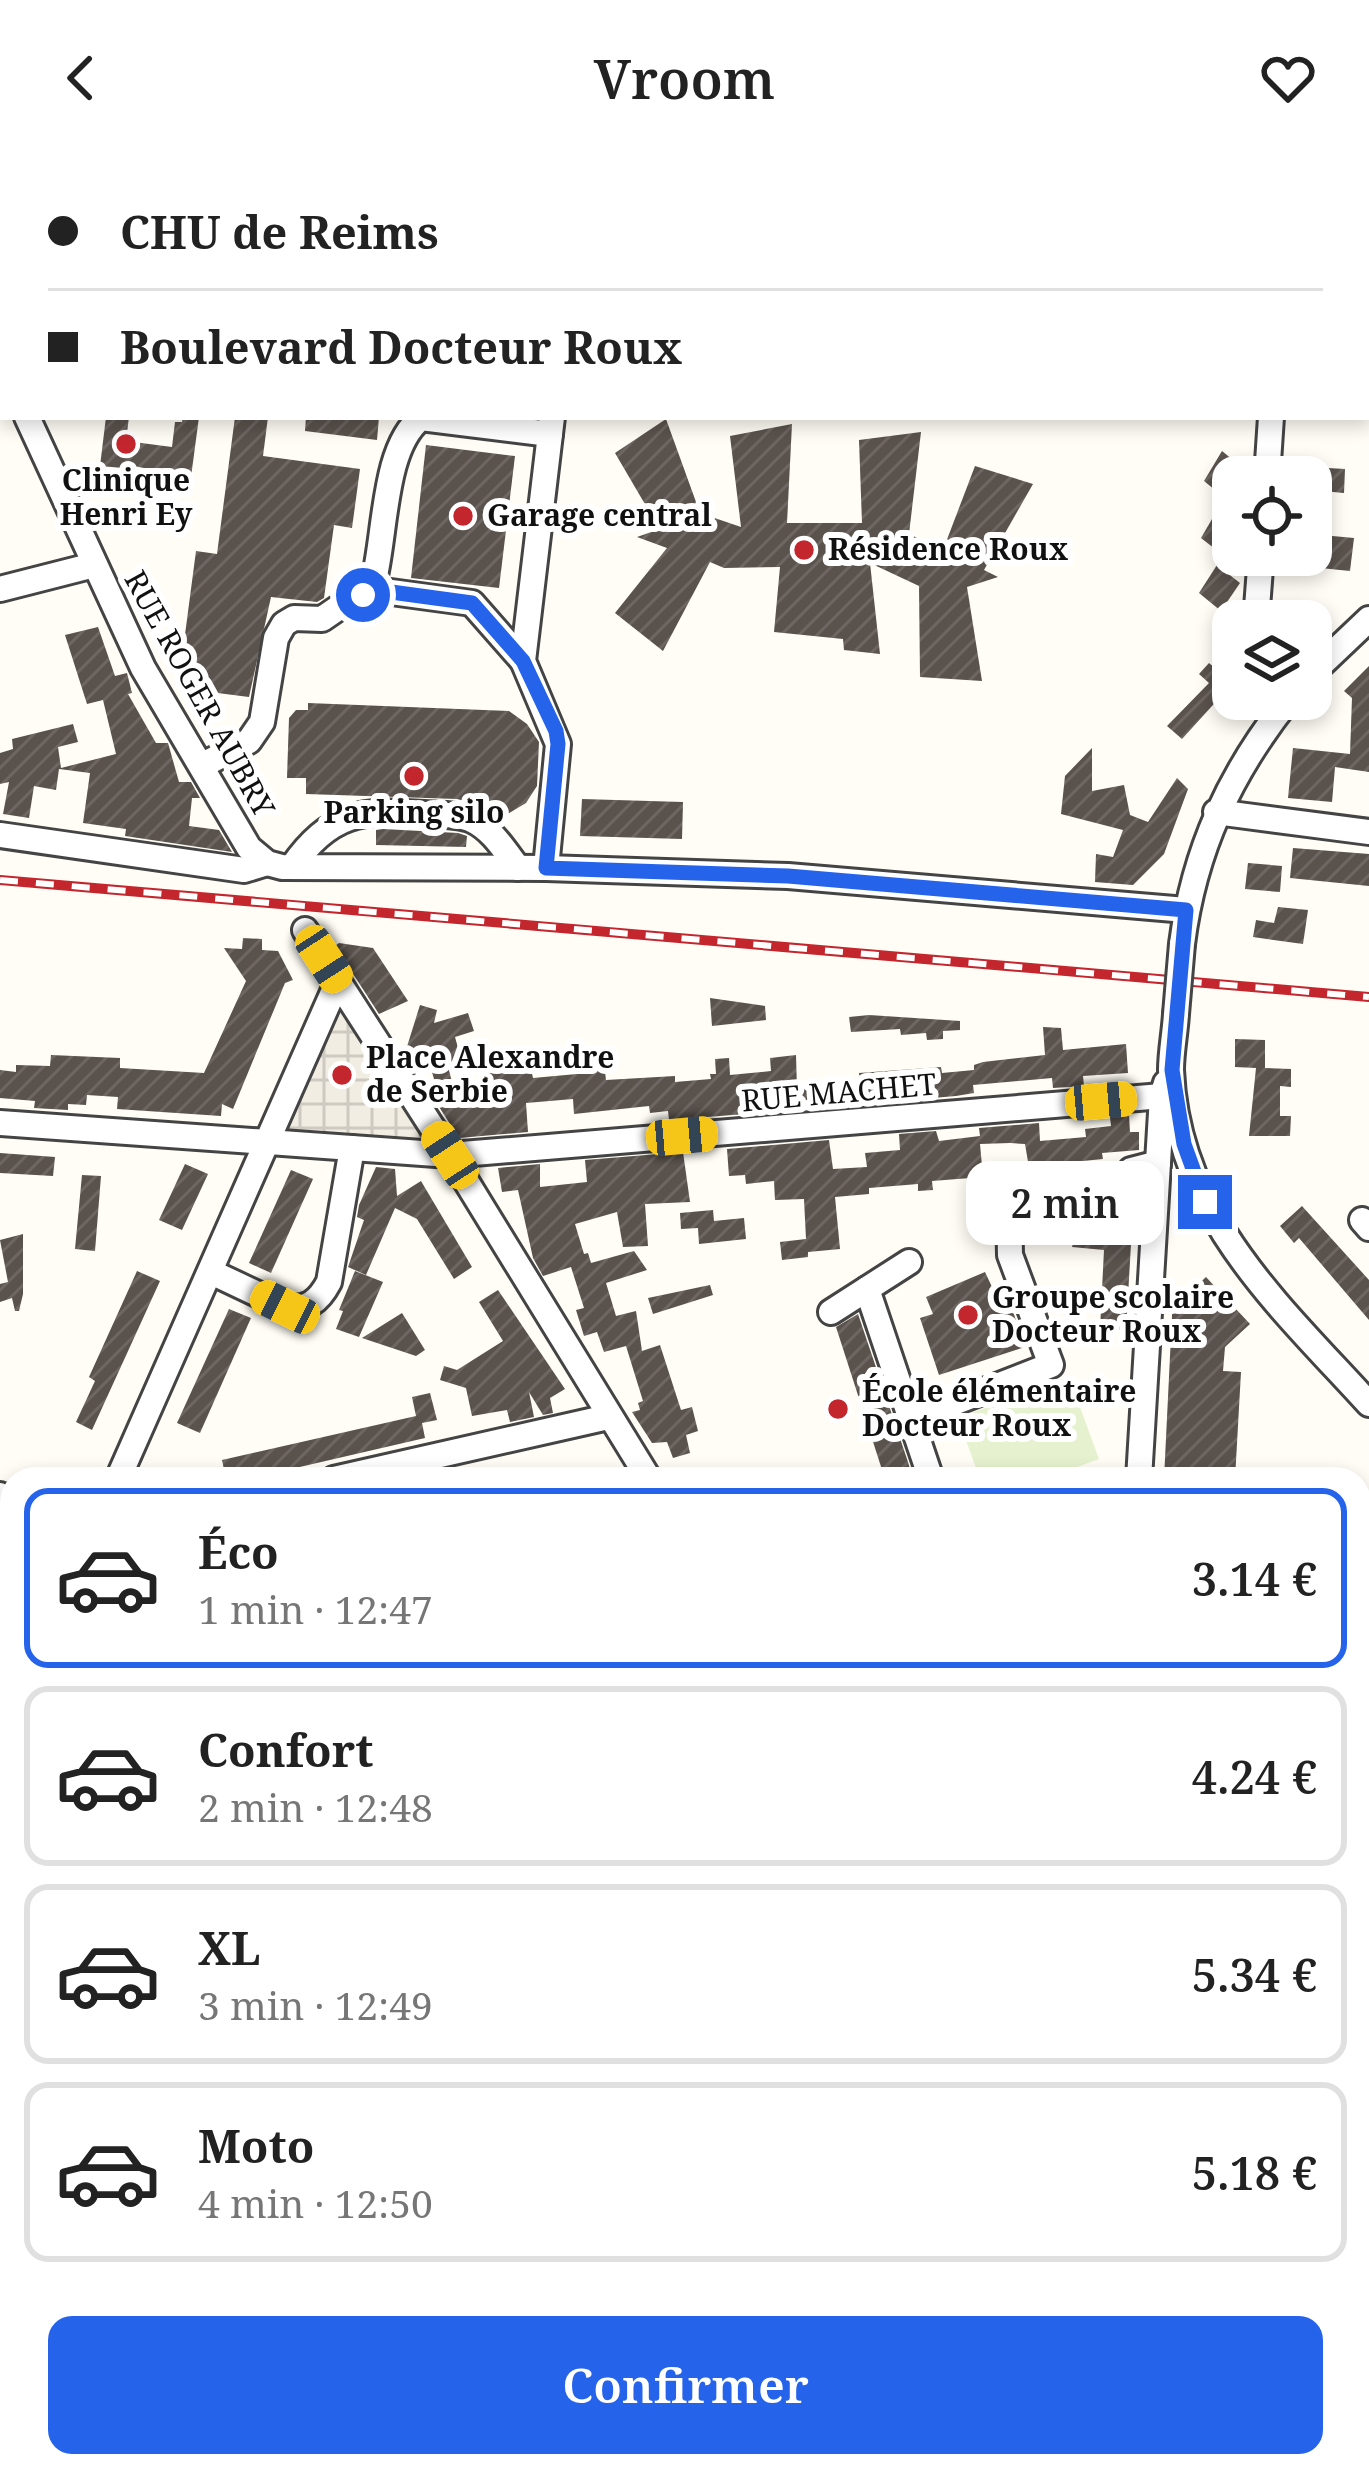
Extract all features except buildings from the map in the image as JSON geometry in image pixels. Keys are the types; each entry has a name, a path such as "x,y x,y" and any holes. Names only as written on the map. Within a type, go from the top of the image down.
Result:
{"street":[{"name":"RUE ROGER AUBRY","path":"28,420 143,668 250,848 280,865"},
{"path":"203,765 248,741 262,722 276,638 284,624 294,618 322,619 369,589 375,579 400,444 418,420"},
{"path":"454,420 551,426 523,661"},
{"path":"1268,456 1271,420"},
{"path":"0,589 94,565"},
{"path":"369,589 472,603 523,661 558,744 546,868"},
{"path":"1332,654 1369,619"},
{"path":"1274,720 1216,812 1186,910 1172,1070 1184,1144 1214,1220 1250,1273 1369,1404"},
{"path":"280,865 337,821 376,810 469,818 496,840 518,868"},
{"path":"1216,812 1369,832"},
{"path":"0,836 244,870 280,865 788,876 1186,910"},
{"path":"305,930 641,1467"},
{"path":"123,1467 338,981"},
{"path":"1140,1467 1162,1096 1172,1070"},
{"name":"RUE MACHET","path":"450,1155 1162,1096"},
{"path":"0,1123 450,1155"},
{"path":"211,1272 285,1307 298,1309 317,1300 328,1282 352,1148"},
{"path":"1131,1170 1158,1163"},
{"path":"1156,1201 1198,1184"},
{"path":"912,1420 1051,1365 1010,1255 1009,1205"},
{"path":"831,1312 909,1262"},
{"path":"867,1289 927,1467"},
{"path":"388,1467 608,1418"}],"green space":[{"path":"1069,1377 1099,1459 1077,1467 976,1467 958,1418"}],"shaded area":[{"name":"Place Alexandre de Serbie","path":"338,981 450,1155 269,1142"}],"railway":[{"path":"0,880 1369,997"}],"place":[{"name":"Clinique Henri Ey","path":"126,444"},
{"name":"Garage central","path":"463,516"},
{"name":"Résidence Roux","path":"804,550"},
{"name":"Parking silo","path":"414,776"},
{"name":"Place Alexandre de Serbie","path":"342,1075"},
{"name":"Groupe scolaire Docteur Roux","path":"968,1315"},
{"name":"École élémentaire Docteur Roux","path":"838,1409"}],"route":[{"path":"363,595 369,589 472,603 523,661 558,744 546,868 788,876 1186,910 1172,1070 1184,1144 1205,1202"}]}
